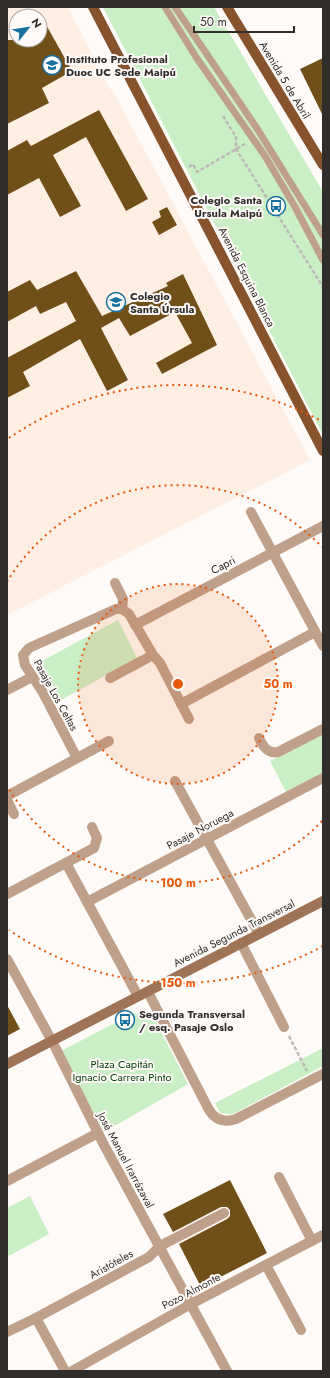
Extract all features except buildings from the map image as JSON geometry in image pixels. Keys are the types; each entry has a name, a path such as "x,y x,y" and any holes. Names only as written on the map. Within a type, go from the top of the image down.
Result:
{"main road":[{"name":"Avenida Esquina Blanca","path":"93,7 323,451"},
{"name":"Avenida 5 de Abril","path":"227,7 323,165"},
{"name":"Avenida Segunda Transversal","path":"7,1064 323,901"}],"street":[{"path":"251,512 323,646"},
{"name":"Capri","path":"135,625 323,526"},
{"path":"115,583 123,599 122,609 127,612 153,655 160,663 189,719"},
{"name":"Pasaje Los Celtas","path":"77,758 23,658 29,648 113,611 122,609"},
{"path":"182,704 316,632"},
{"path":"110,678 153,655"},
{"path":"7,690 32,677"},
{"path":"259,738 266,749 270,752 278,752 323,729"},
{"path":"7,796 109,741"},
{"name":"Pasaje Noruega","path":"87,902 323,778"},
{"path":"175,781 259,934"},
{"path":"7,800 14,814"},
{"path":"7,894 91,850 96,845 97,838 92,827"},
{"path":"66,863 87,902 143,994 208,1108 215,1117 225,1121 236,1119 323,1074"},
{"path":"241,943 284,1027"},
{"name":"José Manuel Irarrázaval","path":"7,959 52,1041 98,1133 227,1371"},
{"path":"7,1181 98,1133"},
{"path":"279,1177 312,1241"},
{"name":"Aristóteles","path":"7,1332 149,1257 160,1246 224,1213"},
{"name":"Pozo Almonte","path":"72,1371 191,1304 323,1235"},
{"path":"266,1265 301,1330"},
{"path":"36,1318 65,1371"}],"lane":[{"path":"165,7 205,71 254,139 295,207 323,260"},
{"path":"175,7 258,130 323,235"}],"path":[{"path":"219,110 236,137 236,149 323,287"},
{"path":"179,172 192,164 196,172 254,139"},
{"path":"284,1027 311,1080"}],"shaded area":[{"name":"Colegio Santa Úrsula","path":"7,7 68,7 110,89 113,91 310,460 7,615"}],"green space":[{"path":"103,7 214,7 323,192 323,435"},
{"path":"118,620 137,658 61,700 40,662"},
{"path":"323,733 323,772 286,792 270,761"},
{"name":"Plaza Capitán Ignacio Carrera Pinto","path":"134,1013 155,1020 188,1084 104,1132 61,1051"},
{"path":"323,1048 323,1066 233,1114 220,1113 215,1103"},
{"path":"30,1196 49,1234 9,1256 7,1252 7,1208"}],"place":[{"name":"Instituto Profesional Duoc UC Sede Maipú","path":"52,65"},
{"name":"Colegio Santa Ursula Maipú","path":"276,206"},
{"name":"Colegio Santa Úrsula","path":"116,302"},
{"name":"Segunda Transversal / esq. Pasaje Oslo","path":"125,1020"}]}
